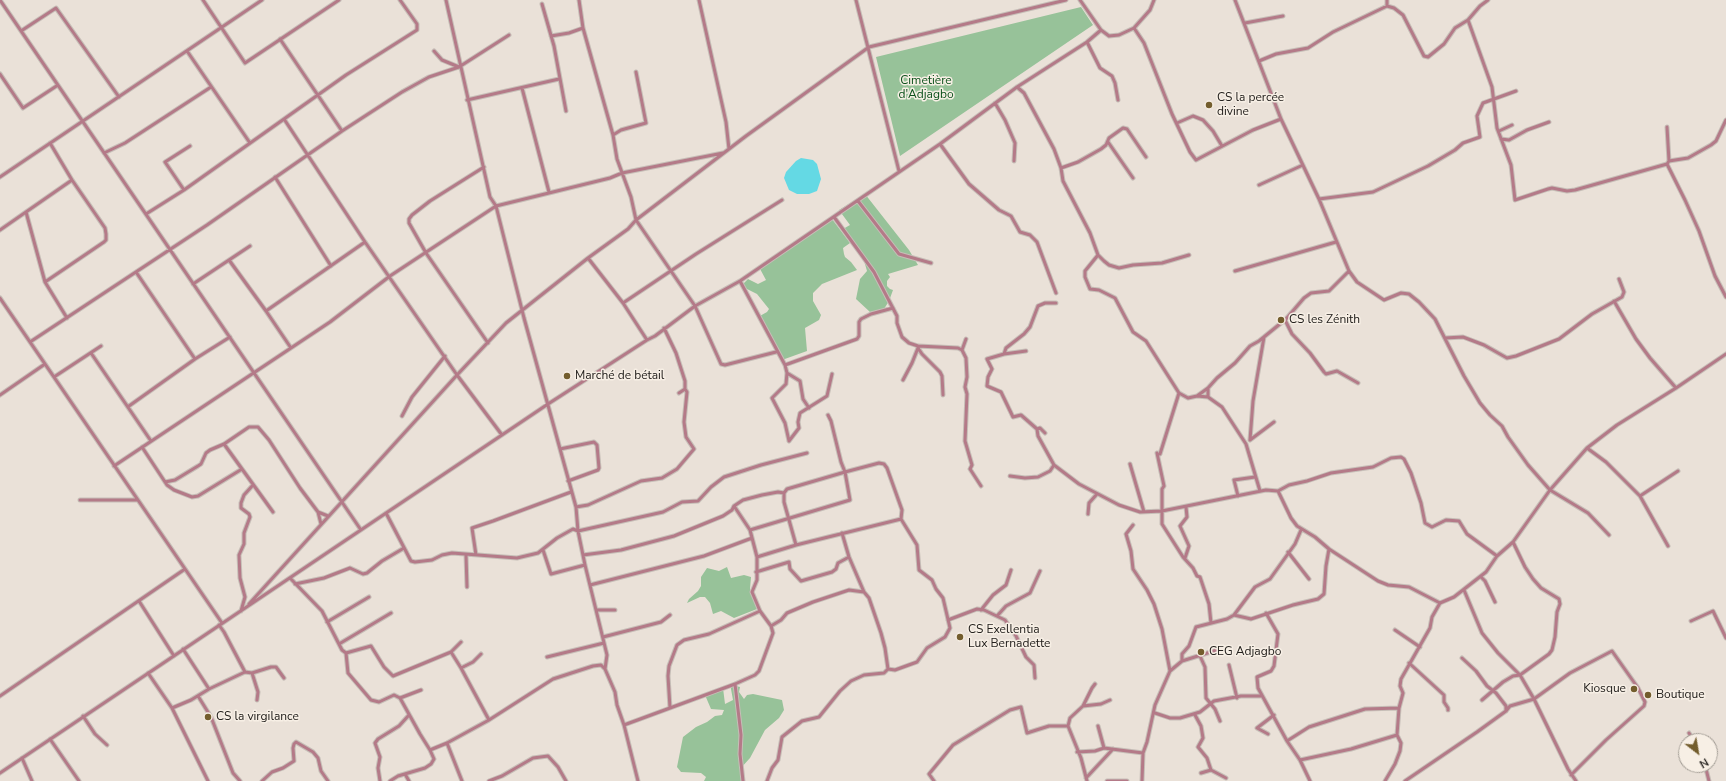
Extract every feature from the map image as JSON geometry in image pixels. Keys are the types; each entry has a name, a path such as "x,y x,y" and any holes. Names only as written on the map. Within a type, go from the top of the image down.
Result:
{"street":[{"path":"0,0 361,530"},
{"path":"203,0 245,62 339,0"},
{"path":"0,177 187,51 256,2 262,0"},
{"path":"146,214 184,190 318,95 417,30 416,24 400,0"},
{"path":"446,0 467,100 490,197 496,206 522,311 576,507 578,531 585,565 607,655 606,669 614,692 616,705 624,725 638,781"},
{"path":"579,0 583,28 622,173 631,197 636,220 672,270 695,306 721,364 737,362 776,352"},
{"path":"699,0 726,122 729,149"},
{"path":"856,0 899,171"},
{"path":"246,607 506,323 588,258 628,229 636,220 729,149 869,48 1066,0"},
{"path":"1080,0 1101,30 1109,36 1119,35 1134,28 1150,10 1154,0"},
{"path":"1235,0 1281,119 1319,199 1349,271 1357,282 1384,300 1401,293 1409,294 1435,319 1464,376 1480,403 1502,426 1517,451 1550,490 1588,513 1609,535"},
{"path":"1387,0 1387,6"},
{"path":"1259,61 1276,54 1308,48 1333,32 1387,6 1394,8 1403,15 1424,56 1428,57 1444,44 1455,28 1468,20 1480,6 1488,0"},
{"path":"542,4 551,36 566,111"},
{"path":"21,31 56,8 119,97"},
{"path":"1245,23 1283,16"},
{"path":"1468,20 1492,87 1492,99 1498,131 1511,165 1515,200 1548,189 1567,191 1575,190 1688,158 1711,145 1716,140 1726,120"},
{"path":"551,36 569,33 583,28"},
{"path":"1134,28 1144,43 1177,123 1190,152 1196,160 1253,130 1281,119"},
{"path":"0,772 548,404 654,336 695,306 740,281 940,144 1017,87 1088,42 1101,30"},
{"path":"30,342 207,225 308,154 414,84 460,66 509,35"},
{"path":"280,39 342,131"},
{"path":"1088,42 1100,68 1112,76 1115,83 1118,100"},
{"path":"187,51 250,143"},
{"path":"434,51 442,60 460,66"},
{"path":"613,135 621,130 646,123 636,72"},
{"path":"0,74 23,108 58,85"},
{"path":"467,100 559,79"},
{"path":"104,153 125,143 211,87"},
{"path":"1017,87 1024,94 1054,150 1061,168 1063,181 1090,233 1098,255 1109,265 1119,268 1133,265 1162,263 1189,256"},
{"path":"522,88 549,192"},
{"path":"1319,199 1373,192 1428,166 1464,143 1480,137 1476,116 1483,103 1516,91"},
{"path":"995,104 1005,120 1015,143 1014,161"},
{"path":"1177,123 1193,116 1203,120 1213,131 1222,146"},
{"path":"284,119 365,242 390,276 457,375 502,435"},
{"path":"1501,139 1509,140 1527,130 1549,122"},
{"path":"1498,131 1512,125"},
{"path":"1667,127 1668,163 1699,231 1715,276 1726,296"},
{"path":"1061,168 1090,156 1101,149 1108,142 1109,138 1125,128 1146,157"},
{"path":"1108,142 1133,178"},
{"path":"45,282 74,264 106,240 105,228 72,180 50,144"},
{"path":"940,144 969,184 999,210 1011,216 1020,232 1030,235 1037,242 1056,293"},
{"path":"184,190 165,162 190,146"},
{"path":"114,466 330,322 390,276 496,206 610,178 622,173 725,152"},
{"path":"1259,185 1303,165"},
{"path":"484,167 430,200 412,215 409,219 409,223 426,253 488,343"},
{"path":"275,177 331,266"},
{"path":"0,230 72,180"},
{"path":"623,304 672,270 782,200"},
{"path":"858,201 898,254 931,263"},
{"path":"26,212 45,282 67,318"},
{"path":"834,217 874,272 894,308 902,337 909,343 918,347 958,348 962,350 966,358 967,377 965,387 967,394 965,441 972,466 970,469 981,486"},
{"path":"266,311 365,242"},
{"path":"1235,271 1336,242"},
{"path":"193,284 250,246"},
{"path":"1098,255 1085,271 1085,277 1090,289 1099,290 1114,298 1133,332 1146,341 1179,394 1188,398 1197,396 1208,397 1222,407 1246,444 1260,491"},
{"path":"588,258 623,304 647,340"},
{"path":"229,260 266,311 290,348"},
{"path":"1197,396 1235,363 1250,346 1285,320 1307,295 1329,291 1349,271"},
{"path":"136,272 195,359"},
{"path":"1445,338 1463,337 1475,341 1507,358 1512,357 1559,338 1592,314 1614,302 1624,294 1619,279"},
{"path":"740,281 787,373 786,384 774,394 772,398 785,423 789,441 799,428 798,422 800,413 827,396 832,374"},
{"path":"0,298 185,569 220,624 245,672"},
{"path":"1614,302 1650,358 1676,388"},
{"path":"1004,354 1006,348 1024,334 1030,327 1038,306 1046,303 1056,303"},
{"path":"784,365 857,339 859,336 859,322 861,319 871,314 894,308"},
{"path":"1285,320 1292,334 1310,352 1326,374 1337,371 1358,383"},
{"path":"576,507 588,505 641,481 662,478 677,469 694,449 686,436 684,422 687,392 685,389 679,359 664,328"},
{"path":"129,406 195,359 230,337"},
{"path":"1250,440 1253,401 1264,337"},
{"path":"962,350 966,339"},
{"path":"54,377 101,346"},
{"path":"903,380 912,364 918,347"},
{"path":"918,347 940,372 942,376 943,395"},
{"path":"1026,352 1004,354 987,359 992,369 988,377 987,386 1001,392 1013,417 1021,415 1037,429 1040,428 1045,433"},
{"path":"91,353 129,406 151,441"},
{"path":"1278,491 1291,518 1301,530 1315,537 1329,549 1378,581 1388,585 1409,588 1440,603 1446,602 1486,572 1497,556 1513,542 1550,490 1587,448 1627,418 1676,388 1726,354"},
{"path":"402,416 412,397 445,356"},
{"path":"0,395 45,364"},
{"path":"787,373 800,381 802,395 810,408"},
{"path":"1208,388 1208,397"},
{"path":"679,393 685,389"},
{"path":"1179,394 1158,453 1164,486 1162,489 1162,524 1204,585 1209,604 1211,623"},
{"path":"750,530 850,500 845,472 828,415"},
{"path":"1246,444 1274,422"},
{"path":"165,482 175,480 198,466 201,464 206,453 224,444 249,427 258,428 262,430 300,488 318,512 321,524"},
{"path":"1037,429 1038,436 1054,465 1079,484 1097,494 1119,505 1140,512 1162,511 1186,507 1260,491 1278,491 1289,485 1331,473 1373,467 1391,458 1401,457 1404,459 1411,473 1421,503 1425,523 1432,527 1446,520 1459,521 1468,534 1497,556"},
{"path":"560,450 594,442 597,444 598,470 568,481"},
{"path":"224,444 273,512"},
{"path":"142,447 165,482 171,488 195,497 242,469"},
{"path":"1587,448 1606,462 1640,496 1668,546"},
{"path":"386,513 411,560 415,562 432,560 448,554 517,558 538,553 573,529 578,531 663,512 682,502 698,501 711,487 724,478 762,465 807,453"},
{"path":"767,781 772,768 778,760 782,737 802,720 819,717 840,691 851,681 864,675 884,672 888,669 895,670 917,662 927,648 942,640 948,634 950,628 943,598 936,589 932,580 919,570 917,545 901,519 902,510 887,468 884,464 879,463 845,472 787,489 784,493"},
{"path":"1130,464 1144,512"},
{"path":"1010,476 1025,478 1038,477 1050,471 1054,465"},
{"path":"1640,496 1678,471"},
{"path":"1238,496 1234,480 1255,477"},
{"path":"241,611 245,597 240,578 239,554 244,544 244,533 250,517 249,514 241,508 241,503 244,495 253,485"},
{"path":"476,555 472,528 571,492"},
{"path":"583,555 621,550 674,536 722,516 732,510 734,506 743,500 778,492 784,493"},
{"path":"784,493 788,518 796,545"},
{"path":"1088,514 1089,503 1097,494"},
{"path":"80,500 137,500"},
{"path":"624,725 735,684 755,675 759,671 773,633 771,626 760,611 752,592 757,580 757,557 750,530 734,506"},
{"path":"1185,558 1189,546 1180,526 1187,517 1186,507"},
{"path":"318,512 328,516"},
{"path":"757,557 796,545 901,519"},
{"path":"1133,526 1126,534 1131,551 1133,569 1147,590 1154,604 1162,629 1170,671"},
{"path":"1182,661 1182,654 1189,646 1196,627 1227,619 1234,615 1255,587 1267,582 1270,579 1297,539 1301,530"},
{"path":"842,533 849,557 864,592 869,598 881,633 888,669"},
{"path":"590,584 704,556 752,538"},
{"path":"1482,700 1491,690 1513,676 1520,675 1552,650 1560,601 1540,588 1525,567 1513,542"},
{"path":"295,584 324,578 350,568 362,574 367,573 382,561 404,548"},
{"path":"1234,615 1251,619 1266,613 1322,597 1325,589 1326,566 1329,549"},
{"path":"543,550 551,574 585,565"},
{"path":"1288,552 1309,579"},
{"path":"466,555 467,587"},
{"path":"756,572 789,562 790,569 801,581 832,572 836,569 838,563 849,557"},
{"path":"0,696 185,569"},
{"path":"981,610 993,595 1006,585 1011,570"},
{"path":"997,616 1006,606 1030,592 1040,571"},
{"path":"1481,577 1485,581 1495,602"},
{"path":"290,578 322,611 342,650 346,653 348,673 371,700 379,702 394,695 400,698 430,750 434,760 433,762 425,768 398,776 390,781"},
{"path":"771,626 781,620 787,613 813,602 848,590 864,592"},
{"path":"1464,590 1482,633 1498,653 1520,675 1534,699 1571,775 1576,781"},
{"path":"328,622 369,597"},
{"path":"139,601 174,656"},
{"path":"1385,781 1395,764 1400,751 1400,743 1397,735 1399,708 1403,693 1400,686 1401,679 1430,628 1432,617 1440,603"},
{"path":"596,610 615,610"},
{"path":"948,620 970,611 981,610 997,616 1009,624 1026,657 1034,664 1035,678"},
{"path":"670,708 668,676 669,666 677,645 684,640 709,634 760,611"},
{"path":"1691,621 1713,611 1726,638"},
{"path":"339,644 390,612"},
{"path":"1266,613 1278,634 1274,666 1264,675 1257,677 1258,688 1287,741 1300,760 1310,781"},
{"path":"603,637 661,622 670,615"},
{"path":"1394,630 1420,647"},
{"path":"346,653 371,646 384,667 393,676 451,652 461,642"},
{"path":"547,657 604,643"},
{"path":"183,649 209,689"},
{"path":"1142,781 1143,753 1155,713 1155,705 1170,671 1182,661 1217,650"},
{"path":"1405,781 1410,780 1506,711 1510,706 1534,699 1570,673 1612,651 1638,688 1645,702 1642,709 1606,740 1571,775"},
{"path":"451,652 489,720"},
{"path":"461,668 473,662 481,654"},
{"path":"1200,656 1205,666 1206,698 1215,709 1220,721"},
{"path":"1462,658 1476,671 1506,706 1506,711"},
{"path":"1409,663 1444,695 1444,702 1448,710"},
{"path":"430,750 447,744 489,720 553,679 593,666 601,665 606,669"},
{"path":"1229,665 1237,698"},
{"path":"172,708 182,705 209,689 245,672 252,673 271,666 276,667 284,678"},
{"path":"148,673 172,708 208,781"},
{"path":"252,673 258,692 257,700"},
{"path":"735,684 743,781"},
{"path":"1086,779 1068,726 1070,718 1083,706 1095,684"},
{"path":"400,698 421,690"},
{"path":"198,696 211,717 233,773 240,781"},
{"path":"1155,713 1175,718 1194,715 1214,701 1250,696 1263,696"},
{"path":"1083,706 1100,704 1110,700"},
{"path":"934,781 929,774 952,745 1010,710 1021,707 1027,733 1049,726 1068,726"},
{"path":"1287,741 1309,727 1365,709 1399,708"},
{"path":"380,781 378,768 380,757 375,743 378,739 399,726 409,715"},
{"path":"1194,715 1201,726 1203,738 1198,747 1207,758 1211,770"},
{"path":"1268,734 1257,728 1274,715"},
{"path":"83,716 95,734 107,745"},
{"path":"1098,726 1104,748"},
{"path":"1300,760 1351,750 1397,735"},
{"path":"50,739 79,781"},
{"path":"262,781 272,772 283,768 294,761 293,748 296,742 313,752 316,756 321,771 328,781"},
{"path":"447,744 462,781"},
{"path":"1078,752 1095,751 1104,748 1143,753"},
{"path":"1086,779 1099,762 1113,749"},
{"path":"489,781 502,776 533,758 548,756 558,767 566,781"},
{"path":"22,758 32,781"},
{"path":"1201,772 1211,770 1226,778"},
{"path":"406,774 409,781"},
{"path":"1107,781 1127,781"}],"green space":[{"name":"Cimetière d'Adjagbo","path":"1081,7 1093,25 900,156 876,57"},
{"path":"865,194 909,250 918,265 888,274 890,277 887,281 887,286 893,290 889,301 884,309 870,312 856,299 860,279 867,271 863,257 843,229 850,225 839,210"},
{"path":"829,218 832,219 850,243 843,248 844,254 857,270 822,284 813,293 813,301 821,315 819,320 805,328 807,351 782,360 758,317 767,312 769,309 757,294 745,288 743,284 748,279 758,284 766,280 759,267"},
{"path":"727,567 731,578 744,575 751,577 750,589 757,609 734,618 721,611 713,614 710,603 705,597 700,597 687,603 701,586 701,577 707,568 719,571"},
{"path":"731,687 740,687 739,692 744,699 747,695 753,694 782,700 784,710 779,718 765,730 750,758 740,769 742,781 704,781 706,777 701,773 681,772 677,767 683,737 696,727 715,716 722,715 724,710 711,709 705,695 723,688 725,704 733,700"}],"water":[{"path":"801,158 813,160 817,164 821,179 817,191 809,194 797,194 789,190 784,178 786,172 796,161"}],"place":[{"name":"CS la percée divine","path":"1209,105"},
{"name":"CS les Zénith","path":"1281,320"},
{"name":"Marché de bétail","path":"567,376"},
{"name":"CS Exellentia Lux Bernadette","path":"960,637"},
{"name":"CEG Adjagbo","path":"1201,652"},
{"name":"Kiosque","path":"1634,689"},
{"name":"Boutique","path":"1648,695"},
{"name":"CS la virgilance","path":"208,717"}]}
